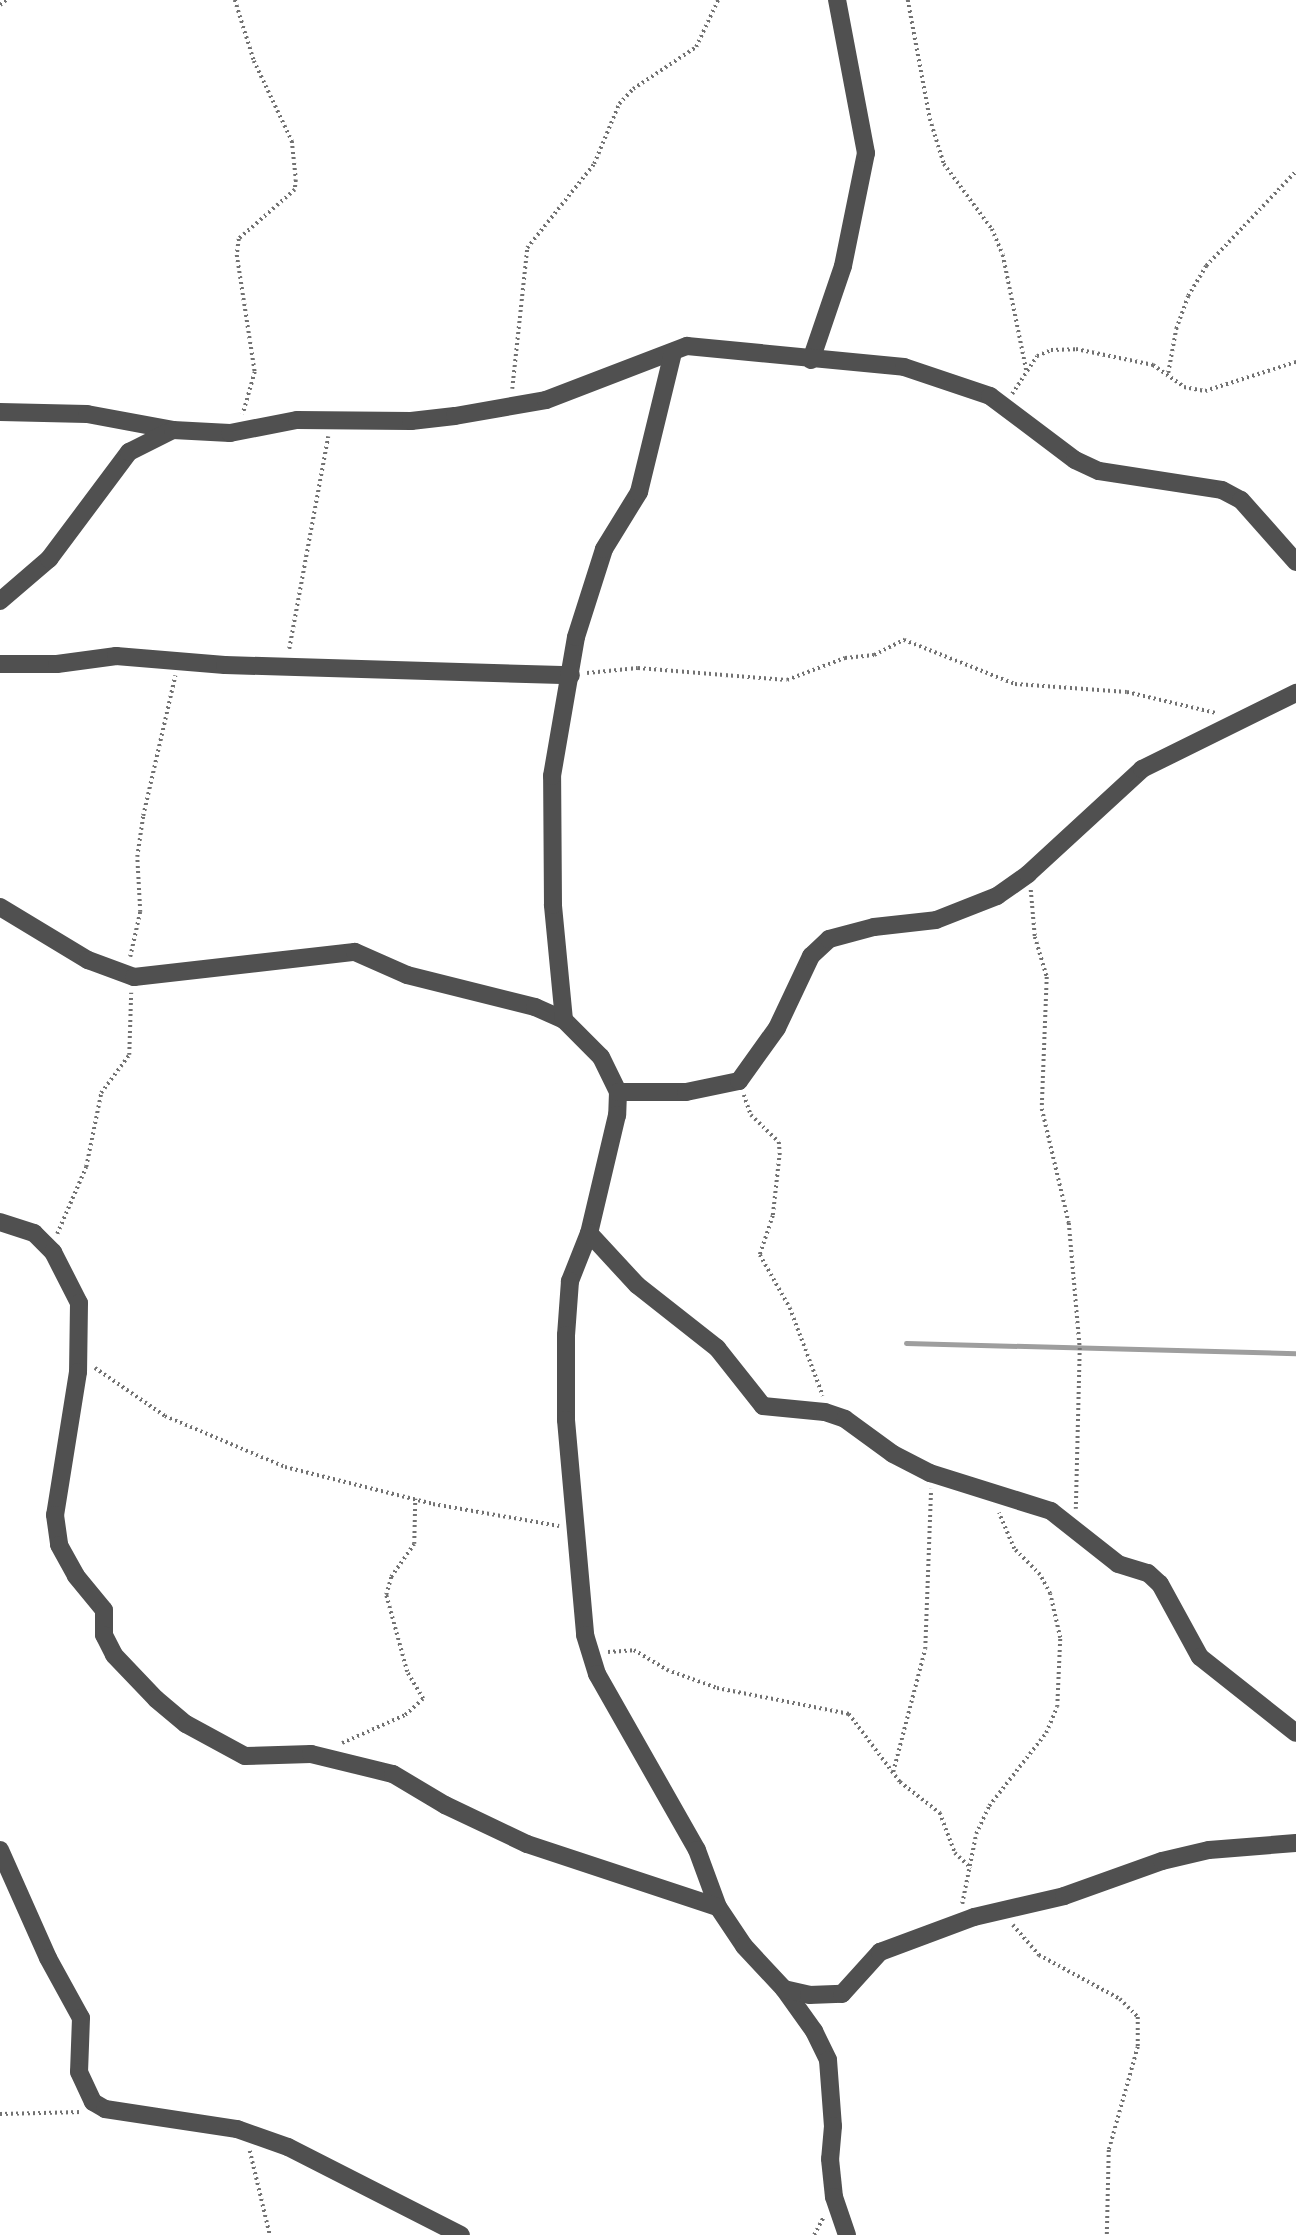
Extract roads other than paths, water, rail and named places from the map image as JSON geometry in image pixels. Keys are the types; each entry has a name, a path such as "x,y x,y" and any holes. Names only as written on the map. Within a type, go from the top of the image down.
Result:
{"street":[{"path":"811,360 843,266 866,153 837,0"},
{"path":"0,412 87,414 173,430 230,433 297,420 332,418 411,421 546,400 673,352 709,346 811,360 904,366 990,396 1075,460 1099,471 1188,483 1232,495 1258,514 1296,562"},
{"path":"564,1020 553,905 552,776 576,637 604,550 639,492 650,459 673,352"},
{"path":"0,601 49,559 129,452 173,430"},
{"path":"0,664 57,664 116,656 179,661 571,675"},
{"path":"618,1092 686,1091 740,1081 777,1028 818,947 874,927 936,920 970,910 1028,874 1142,769 1234,721 1296,693"},
{"path":"0,907 88,960 130,976 355,952 407,975 535,1007 564,1020 601,1056 618,1092 617,1115 589,1233 570,1281 566,1335 566,1420 585,1635 626,1729 697,1850 718,1907 744,1946 784,1989 814,2031 828,2060 833,2126 830,2159 834,2197 847,2235"},
{"path":"0,1222 34,1233 53,1252 79,1303 79,1356 55,1515 60,1545 76,1576 104,1610 104,1636 114,1655 186,1724 245,1756 311,1754 393,1774 445,1805 527,1844 718,1907"},
{"path":"589,1233 637,1284 717,1348 763,1406 825,1412 930,1473 991,1489 1051,1511 1118,1564 1147,1573 1160,1584 1200,1657 1296,1733"},
{"path":"784,1989 809,1995 842,1994 880,1952 951,1928 1115,1880 1162,1861 1209,1850 1296,1843"},
{"path":"0,1850 48,1958 77,2009 82,2035 79,2072 93,2102 105,2109 237,2129 288,2147 461,2235"}],"waterway":[{"path":"906,1343 1296,1353"}]}
